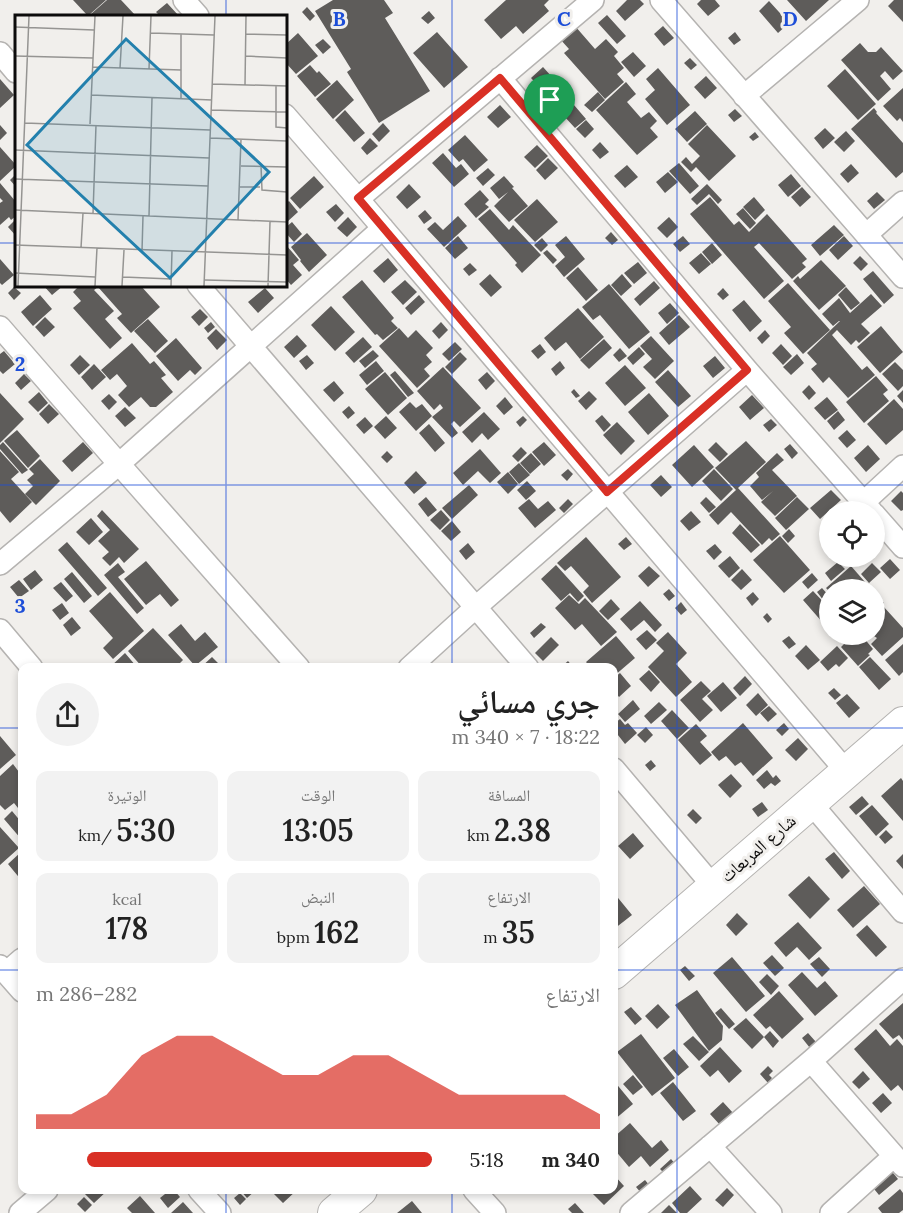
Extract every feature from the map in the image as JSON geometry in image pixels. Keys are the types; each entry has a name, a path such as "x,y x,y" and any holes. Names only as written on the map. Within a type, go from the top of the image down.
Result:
{"street":[{"path":"184,0 197,15"},
{"path":"358,198 593,0"},
{"path":"661,0 903,277"},
{"path":"744,96 858,0"},
{"path":"0,53 15,71"},
{"path":"500,78 747,370 863,501"},
{"path":"286,116 846,771"},
{"path":"866,235 903,202"},
{"path":"0,564 119,464 383,228"},
{"path":"199,286 524,663"},
{"path":"0,327 295,663"},
{"path":"414,663 747,370"},
{"path":"876,501 903,466"},
{"path":"885,526 903,547"},
{"path":"0,630 28,663"},
{"name":"شارع المربعات","path":"618,969 903,723"},
{"path":"618,774 713,886"},
{"path":"810,802 903,912"},
{"path":"18,961 3,969 18,986"},
{"path":"631,1213 811,1061 903,979"},
{"path":"811,1061 899,1161 831,1213"},
{"path":"710,1146 771,1213"},
{"path":"20,1213 42,1194"},
{"path":"203,1194 220,1213"},
{"path":"334,1213 356,1194"},
{"path":"478,1194 495,1213"}],"building":[{"path":"73,0 106,0 89,15"},
{"path":"107,0 121,0 135,15 92,15"},
{"path":"333,0 384,0 393,13 385,18 430,91 379,123 347,72 351,69 315,11"},
{"path":"506,0 549,0 544,5 549,11 523,34 516,26 501,39 484,20"},
{"path":"627,0 640,0 644,4 625,21 616,11"},
{"path":"701,0 715,0 720,6 708,16 697,4"},
{"path":"787,0 829,0 806,21"},
{"path":"894,0 903,0 903,22 888,6"},
{"path":"769,1 789,23 778,33 759,11"},
{"path":"167,3 178,15 159,15 156,12"},
{"path":"307,7 315,16 310,21 302,12"},
{"path":"429,11 435,18 428,24 421,18"},
{"path":"607,15 626,36 617,44 598,23"},
{"path":"575,26 595,49 606,39 618,52 614,56 624,68 617,74 624,82 605,99 564,53 569,49 560,39"},
{"path":"663,26 674,38 664,46 654,34"},
{"path":"437,32 468,67 444,88 413,53"},
{"path":"735,32 741,40 734,45 728,38"},
{"path":"298,33 318,56 296,74 286,63 286,44"},
{"path":"323,39 331,47 323,54 315,45"},
{"path":"860,43 868,52 876,52 881,47 903,71 893,80 885,71 880,76 891,89 878,101 841,60"},
{"path":"633,52 646,66 634,77 621,62"},
{"path":"690,58 697,65 691,70 684,63"},
{"path":"310,65 331,84 315,97 297,76"},
{"path":"543,67 561,87 550,98 531,78"},
{"path":"658,68 690,105 667,125 645,99 655,90 646,79"},
{"path":"845,69 876,104 858,120 827,86"},
{"path":"706,76 717,88 705,99 694,87"},
{"path":"0,79 14,95 0,108"},
{"path":"337,80 354,100 333,119 316,99"},
{"path":"626,82 636,94 627,102 641,118 649,112 657,121 650,128 658,137 637,155 596,110"},
{"path":"903,88 903,122 900,118 897,121 883,106"},
{"path":"598,92 605,100 592,112 584,105"},
{"path":"500,105 511,117 498,128 487,117"},
{"path":"574,105 586,119 575,128 563,115"},
{"path":"874,108 903,143 903,172 896,178 851,129"},
{"path":"735,109 742,116 734,122 728,115"},
{"path":"345,110 365,133 354,142 335,120"},
{"path":"695,111 707,124 687,142 675,129"},
{"path":"586,120 594,129 585,138 576,129"},
{"path":"383,123 390,131 379,142 372,134"},
{"path":"0,125 7,133 0,140"},
{"path":"707,125 736,156 709,181 696,167 691,172 681,162 686,157 692,164 700,156 688,144"},
{"path":"825,128 835,138 823,149 814,138"},
{"path":"846,131 855,141 844,152 834,142"},
{"path":"755,132 759,137 753,141 749,137"},
{"path":"465,135 488,160 474,172 463,159 459,162 448,150"},
{"path":"370,138 378,146 367,155 361,148"},
{"path":"600,142 609,152 600,159 592,150"},
{"path":"537,145 548,156 535,168 524,157"},
{"path":"0,147 15,164 15,167 0,181"},
{"path":"443,153 456,168 461,164 469,174 454,187 432,163"},
{"path":"548,158 558,168 545,180 536,170"},
{"path":"679,163 699,186 690,194 669,171"},
{"path":"851,164 859,173 848,183 840,174"},
{"path":"627,165 638,177 625,188 614,176"},
{"path":"488,168 495,175 483,186 476,178"},
{"path":"668,172 678,182 665,193 656,182"},
{"path":"791,174 801,186 788,197 778,185"},
{"path":"15,175 15,186 10,180"},
{"path":"314,176 324,187 300,209 290,198"},
{"path":"504,176 528,206 509,222 494,206 508,192 499,199 490,188"},
{"path":"0,183 15,201 15,217 11,220 9,217 0,225 0,203 3,201 0,198"},
{"path":"409,184 421,197 407,209 396,197"},
{"path":"707,184 722,200 718,204 709,194 697,205 691,199"},
{"path":"802,187 811,197 800,207 791,197"},
{"path":"480,190 489,200 485,204 489,207 476,218 464,204"},
{"path":"877,192 885,200 874,209 867,201"},
{"path":"710,197 734,225 739,221 749,232 767,214 807,259 802,263 806,267 792,279 759,243 754,247 784,281 764,299 690,214"},
{"path":"754,197 765,210 755,220 743,207"},
{"path":"537,199 558,222 535,242 514,220"},
{"path":"289,201 298,212 287,222 286,221 286,203"},
{"path":"336,204 344,213 335,222 326,212"},
{"path":"743,208 756,223 750,229 736,214"},
{"path":"490,209 509,230 513,225 541,255 522,273 515,265 517,263 478,219"},
{"path":"425,210 432,218 424,224 418,216"},
{"path":"458,216 467,226 444,247 427,229 435,222 443,230"},
{"path":"348,217 357,227 347,237 337,228"},
{"path":"669,217 678,227 667,238 657,228"},
{"path":"15,220 15,235 8,227"},
{"path":"292,222 302,234 294,242 286,233 286,227"},
{"path":"834,225 844,235 820,256 811,245"},
{"path":"611,232 618,240 612,245 605,238"},
{"path":"307,233 327,255 309,272 291,247"},
{"path":"458,236 468,248 455,259 445,248"},
{"path":"566,236 585,259 564,277 555,266 565,257 555,245"},
{"path":"683,236 690,244 680,252 673,244"},
{"path":"844,236 853,246 838,260 829,250"},
{"path":"542,238 548,245 541,252 534,245"},
{"path":"712,243 722,255 712,264 702,252"},
{"path":"286,245 299,260 293,265 302,275 291,285 286,279"},
{"path":"547,250 557,260 553,264 543,253"},
{"path":"701,253 711,264 699,274 689,263"},
{"path":"860,256 868,264 861,271 853,263"},
{"path":"388,258 398,270 384,283 373,271"},
{"path":"0,259 14,275 2,285 0,283"},
{"path":"821,260 846,286 819,310 793,281 798,276 800,279"},
{"path":"638,262 647,273 634,284 624,273"},
{"path":"470,263 477,270 469,276 463,269"},
{"path":"578,267 598,290 586,301 566,278"},
{"path":"873,271 894,295 884,304 863,279"},
{"path":"490,274 502,287 491,297 479,284"},
{"path":"622,274 632,286 621,296 611,285"},
{"path":"362,280 394,318 391,321 398,328 383,340 377,334 375,335 342,297"},
{"path":"405,280 417,292 403,305 391,292"},
{"path":"654,281 660,288 640,306 634,299"},
{"path":"788,283 830,330 803,354 784,333 791,327 768,301"},
{"path":"609,284 650,332 629,349 600,315 593,320 582,307"},
{"path":"44,286 63,286 52,295"},
{"path":"79,286 141,286 160,307 131,333 117,318 122,314 98,287 94,290 114,311 105,319 122,338 110,349 73,308 81,301 73,292"},
{"path":"14,287 21,293 14,300 8,293"},
{"path":"846,287 860,303 851,310 838,295"},
{"path":"265,288 274,298 258,313 248,302"},
{"path":"723,288 729,295 723,300 717,294"},
{"path":"871,294 882,306 861,324 870,333 859,343 856,340 851,345 837,330 832,335 862,370 867,366 875,375 848,398 829,377 823,383 811,369 817,364 807,353 840,321 833,326 822,314 839,298 850,313"},
{"path":"40,295 52,309 33,326 21,312"},
{"path":"419,295 425,302 411,315 405,308"},
{"path":"744,300 762,321 750,332 732,310"},
{"path":"670,303 679,313 667,324 658,313"},
{"path":"331,306 355,332 335,351 311,325"},
{"path":"578,308 604,337 580,359 566,342 555,351 544,338"},
{"path":"200,309 208,317 199,326 191,317"},
{"path":"679,315 690,327 669,345 659,333"},
{"path":"45,317 55,327 44,337 35,327"},
{"path":"148,319 168,341 155,353 134,331"},
{"path":"211,322 215,327 208,333 204,328"},
{"path":"441,322 448,330 439,339 432,331"},
{"path":"881,326 903,352 880,373 857,347"},
{"path":"399,328 408,338 416,330 433,348 426,355 432,362 424,369 430,376 417,388 379,346"},
{"path":"216,329 227,340 217,350 207,338"},
{"path":"765,330 770,336 762,344 757,338"},
{"path":"297,335 307,346 294,358 284,347"},
{"path":"651,336 674,361 655,379 643,367 652,359 640,346"},
{"path":"363,337 372,347 354,363 345,353"},
{"path":"176,338 202,368 195,375 190,370 178,381 156,356"},
{"path":"604,339 612,348 589,369 580,360"},
{"path":"455,342 462,349 449,361 442,354"},
{"path":"132,343 150,364 154,361 166,375 161,378 173,392 156,407 150,407 141,397 129,407 118,395 127,386 117,374 110,380 101,370"},
{"path":"540,344 546,352 538,359 531,351"},
{"path":"781,344 792,356 783,365 772,353"},
{"path":"639,347 645,354 633,365 627,358"},
{"path":"620,348 627,356 619,362 613,355"},
{"path":"373,350 379,356 365,368 359,361"},
{"path":"4,351 15,364 3,374 0,371 0,354"},
{"path":"460,352 467,359 452,374 445,367"},
{"path":"797,354 804,363 791,375 783,367"},
{"path":"80,355 90,365 79,375 70,365"},
{"path":"307,355 314,363 306,370 299,361"},
{"path":"715,356 725,368 713,378 703,366"},
{"path":"376,361 384,371 367,385 359,375"},
{"path":"560,361 565,368 556,376 551,369"},
{"path":"895,362 903,370 903,386 898,391 882,374"},
{"path":"94,364 106,377 92,390 81,377"},
{"path":"625,365 646,388 625,406 605,383"},
{"path":"443,367 481,408 460,427 454,421 451,424 458,433 452,438 432,417 443,408 440,404 434,410 417,391"},
{"path":"668,370 691,396 678,407 655,382"},
{"path":"395,371 414,393 408,397 390,375"},
{"path":"385,372 407,398 388,415 365,389"},
{"path":"487,372 495,381 486,390 478,380"},
{"path":"24,374 31,381 21,390 15,383"},
{"path":"876,376 888,390 883,394 889,401 864,423 846,402"},
{"path":"334,381 344,393 334,402 323,390"},
{"path":"809,385 816,393 809,400 802,392"},
{"path":"574,389 580,396 576,398 571,392"},
{"path":"903,390 903,403 897,396"},
{"path":"589,391 597,399 586,410 578,401"},
{"path":"39,392 48,403 38,412 28,402"},
{"path":"0,393 24,419 0,443"},
{"path":"649,393 669,416 648,435 628,412"},
{"path":"109,394 117,402 109,410 101,401"},
{"path":"752,395 764,408 750,420 739,407"},
{"path":"505,397 513,407 504,415 496,406"},
{"path":"827,397 838,410 825,420 814,408"},
{"path":"894,399 903,409 903,430 886,445 867,424"},
{"path":"410,402 416,408 422,404 432,416 416,431 399,412"},
{"path":"49,404 59,414 48,424 39,414"},
{"path":"349,406 355,413 348,419 342,412"},
{"path":"125,407 136,418 125,427 115,416"},
{"path":"838,411 845,420 834,430 827,421"},
{"path":"484,412 500,429 488,440 482,433 472,443 462,432"},
{"path":"602,415 611,425 604,432 595,421"},
{"path":"386,416 397,428 385,439 374,427"},
{"path":"523,416 527,420 520,427 516,422"},
{"path":"365,417 373,426 364,434 356,425"},
{"path":"771,419 777,425 769,432 763,425"},
{"path":"617,422 635,441 621,455 603,435"},
{"path":"429,424 445,443 435,452 419,433"},
{"path":"17,430 40,456 28,468 4,441"},
{"path":"847,430 856,440 847,448 838,438"},
{"path":"746,441 766,462 738,488 780,534 772,541 769,538 762,545 731,512 718,525 709,515 736,490 715,468"},
{"path":"3,442 28,470 22,474 0,449"},
{"path":"83,442 93,453 72,472 62,461"},
{"path":"544,442 556,455 544,466 532,452"},
{"path":"716,442 728,454 720,462 708,450"},
{"path":"790,444 798,453 792,459 784,449"},
{"path":"694,445 714,467 692,487 672,465"},
{"path":"868,445 880,459 866,472 854,458"},
{"path":"521,447 527,453 518,462 512,456"},
{"path":"480,449 501,473 490,483 478,471 463,485 453,473"},
{"path":"0,451 19,472 11,479 32,502 10,523 0,511"},
{"path":"387,451 393,457 387,463 381,457"},
{"path":"531,453 541,464 530,474 520,463"},
{"path":"777,453 784,460 772,470 797,496 775,516 761,502 773,491 762,500 750,486 759,477 756,473"},
{"path":"40,459 60,481 36,505 25,494 33,486 27,480 34,474 29,469"},
{"path":"519,463 530,475 519,484 509,472"},
{"path":"568,469 573,474 567,481 561,475"},
{"path":"714,469 733,489 721,501 702,481"},
{"path":"416,471 427,483 414,494 404,483"},
{"path":"508,472 518,484 508,494 497,482"},
{"path":"661,475 672,487 661,497 650,485"},
{"path":"527,481 536,491 526,500 517,490"},
{"path":"469,485 478,495 452,519 442,508"},
{"path":"831,490 841,500 819,501 819,518 810,508"},
{"path":"901,491 903,510 901,511 891,501"},
{"path":"426,497 437,510 428,517 418,504"},
{"path":"706,497 716,507 709,513 700,503"},
{"path":"797,497 809,509 786,530 775,518"},
{"path":"529,499 538,509 548,501 556,510 535,528 518,508"},
{"path":"568,499 573,504 564,513 559,508"},
{"path":"102,510 139,549 124,563 119,557 110,566 102,558 109,552 98,541 110,530 97,516"},
{"path":"441,510 450,520 440,530 430,520"},
{"path":"691,511 701,522 689,531 680,521"},
{"path":"91,518 103,532 89,545 76,532"},
{"path":"452,521 461,532 451,541 441,531"},
{"path":"740,524 760,545 751,553 732,533"},
{"path":"789,529 795,536 788,543 782,536"},
{"path":"780,536 810,570 784,593 753,560"},
{"path":"586,537 621,577 592,603 583,592 589,586 571,566 565,571 557,563"},
{"path":"626,537 632,544 624,550 618,544"},
{"path":"67,542 107,588 98,596 58,550"},
{"path":"468,543 475,552 466,560 459,551"},
{"path":"715,544 722,552 714,560 706,551"},
{"path":"730,556 740,568 729,578 718,566"},
{"path":"890,559 900,570 890,579 880,568 885,567 885,564"},
{"path":"146,561 179,600 171,607 160,594 146,605 124,579"},
{"path":"118,563 125,572 118,577 144,608 137,614 104,575"},
{"path":"556,565 584,596 578,602 570,593 561,601 541,579"},
{"path":"649,566 660,576 648,587 638,576"},
{"path":"832,567 845,569 833,579 830,579 825,573"},
{"path":"852,567 862,579 836,579"},
{"path":"868,567 876,567 881,572 873,579 865,579 861,574"},
{"path":"742,569 752,580 741,590 731,580"},
{"path":"35,570 43,580 31,590 23,579"},
{"path":"72,572 92,596 84,603 64,579"},
{"path":"812,573 818,580 808,589 802,582"},
{"path":"19,580 29,591 19,598 10,587"},
{"path":"61,582 73,596 66,602 53,588"},
{"path":"669,589 675,596 669,601 663,594"},
{"path":"813,591 819,597 819,618 803,600"},
{"path":"110,592 144,631 113,659 103,648 113,638 89,611"},
{"path":"753,592 759,599 752,606 746,598"},
{"path":"569,595 579,604 585,598 617,632 601,646 582,624 575,630 555,608"},
{"path":"611,599 620,609 608,620 599,611"},
{"path":"640,601 662,625 655,632 644,620 631,631 620,619"},
{"path":"681,602 687,610 681,615 675,608"},
{"path":"62,603 69,613 60,620 52,610"},
{"path":"885,608 903,628 903,637 882,656 872,645 885,645"},
{"path":"767,613 772,619 768,623 763,617"},
{"path":"72,617 81,628 71,636 63,625"},
{"path":"541,623 546,627 534,638 530,633"},
{"path":"181,624 195,641 205,632 218,647 199,663 192,663 168,635"},
{"path":"153,628 183,660 180,663 139,663 128,651"},
{"path":"647,630 657,640 646,650 636,639"},
{"path":"668,632 687,653 676,664 692,682 676,697 648,667 664,651 656,643"},
{"path":"616,636 635,658 618,673 618,663 586,662"},
{"path":"789,636 796,644 789,649 782,641"},
{"path":"551,637 559,645 543,661 535,653"},
{"path":"903,644 903,672 899,676 885,660"},
{"path":"806,645 820,660 808,670 795,656"},
{"path":"843,645 870,645 873,649 858,666 841,647"},
{"path":"837,646 848,658 839,667 836,664 828,671 820,662"},
{"path":"125,653 133,663 114,663"},
{"path":"212,657 218,663 205,663"},
{"path":"870,657 891,679 879,690 859,667"},
{"path":"649,670 660,682 651,692 639,679"},
{"path":"620,673 631,686 619,697 618,696 618,675"},
{"path":"745,676 752,684 740,696 733,688"},
{"path":"701,681 711,691 702,699 713,710 700,722 680,700"},
{"path":"723,682 737,698 721,712 707,696"},
{"path":"834,688 841,695 835,700 828,693"},
{"path":"758,693 768,705 756,716 746,705"},
{"path":"847,694 860,708 849,718 836,703"},
{"path":"633,700 640,709 625,722 618,714"},
{"path":"659,702 667,710 651,724 644,716"},
{"path":"769,706 777,714 768,722 760,713"},
{"path":"672,710 689,728 677,739 661,721"},
{"path":"620,719 625,725 628,723 637,733 625,744 618,735"},
{"path":"743,723 773,758 753,776 741,762 735,766 726,756 719,761 711,752"},
{"path":"784,723 789,729 782,736 776,730"},
{"path":"696,724 707,736 700,742 712,755 700,765 678,740"},
{"path":"646,727 653,735 645,743 637,735"},
{"path":"0,736 16,755 0,769"},
{"path":"798,738 808,749 796,761 785,750"},
{"path":"651,760 656,766 650,771 645,765"},
{"path":"13,764 18,771 18,808 14,803 5,810 0,805 0,776"},
{"path":"767,770 773,778 776,775 781,781 775,786 771,783 764,789 756,780"},
{"path":"731,774 742,786 730,798 718,785"},
{"path":"901,778 903,781 903,821 881,796"},
{"path":"862,796 869,804 856,815 849,807"},
{"path":"762,802 768,810 758,817 752,809"},
{"path":"872,805 889,824 876,836 859,816"},
{"path":"693,809 702,818 696,824 687,815"},
{"path":"12,811 18,818 18,835 4,819"},
{"path":"0,827 18,849 0,865"},
{"path":"886,830 893,837 885,844 879,837"},
{"path":"633,833 644,846 630,859 618,846"},
{"path":"834,852 850,871 842,879 825,859"},
{"path":"903,854 903,869 896,861"},
{"path":"18,855 18,876 8,864"},
{"path":"809,876 830,899 810,919 788,895"},
{"path":"864,886 880,904 853,928 837,910"},
{"path":"618,898 632,915 618,926"},
{"path":"737,913 748,924 736,936 726,925"},
{"path":"798,922 822,948 809,960 797,947 786,957 774,943"},
{"path":"867,925 887,947 876,957 856,935"},
{"path":"772,955 784,968 775,976 763,963"},
{"path":"732,957 765,996 746,1012 713,973"},
{"path":"819,957 830,969 822,977 810,964"},
{"path":"685,966 695,976 689,981 680,970"},
{"path":"802,972 817,988 825,981 838,996 815,1016 788,985"},
{"path":"767,974 779,986 771,995 759,982"},
{"path":"697,990 723,1026 722,1040 709,1051 675,1005"},
{"path":"779,991 804,1019 782,1039 770,1026 766,1029 753,1015"},
{"path":"903,1003 903,1040 899,1035 893,1039 879,1024"},
{"path":"658,1004 670,1017 657,1029 645,1016"},
{"path":"631,1007 642,1019 635,1025 624,1012"},
{"path":"721,1008 735,1024 729,1029 715,1013"},
{"path":"746,1018 764,1037 752,1049 733,1029"},
{"path":"876,1029 890,1046 897,1039 903,1046 903,1091 898,1085 891,1091 854,1049"},
{"path":"770,1031 779,1041 773,1048 764,1037"},
{"path":"808,1033 816,1042 810,1048 802,1038"},
{"path":"641,1034 675,1078 652,1096 618,1051"},
{"path":"693,1036 709,1052 699,1061 683,1044"},
{"path":"720,1047 742,1071 729,1083 718,1070 710,1077 700,1066"},
{"path":"674,1049 689,1067 678,1076 663,1058"},
{"path":"768,1066 773,1071 769,1075 772,1078 768,1083 760,1074"},
{"path":"863,1071 870,1079 859,1089 852,1082"},
{"path":"633,1075 643,1087 633,1095 623,1084"},
{"path":"673,1082 696,1111 683,1121 660,1093"},
{"path":"618,1086 633,1104 618,1117"},
{"path":"883,1093 892,1103 881,1113 872,1103"},
{"path":"723,1102 734,1114 721,1126 710,1114"},
{"path":"630,1123 652,1148 661,1140 669,1150 650,1167 641,1156 629,1167 618,1154 618,1134"},
{"path":"671,1159 677,1166 667,1176 660,1169"},
{"path":"889,1168 898,1179 879,1195 870,1184"},
{"path":"618,1179 624,1186 618,1192"},
{"path":"645,1180 650,1186 642,1194 636,1187"},
{"path":"690,1186 702,1199 687,1213 680,1213 672,1203"},
{"path":"727,1188 734,1195 723,1207 715,1200"},
{"path":"900,1189 903,1193 903,1210 899,1213 882,1213 878,1208"},
{"path":"85,1194 104,1194 94,1203"},
{"path":"165,1194 177,1194 180,1197 168,1208 160,1198"},
{"path":"241,1194 246,1199 240,1205 234,1198"},
{"path":"274,1194 293,1194 283,1203"},
{"path":"593,1194 616,1194 604,1205"},
{"path":"140,1196 155,1213 132,1213 127,1208"},
{"path":"84,1197 92,1205 85,1212 77,1204"},
{"path":"412,1201 422,1213 397,1213"},
{"path":"183,1202 193,1213 171,1213"},
{"path":"575,1203 584,1213 572,1213 568,1209"},
{"path":"669,1205 677,1213 661,1213"}],"route":[{"path":"500,78 550,136 747,370 607,492 358,198 500,78"}]}
